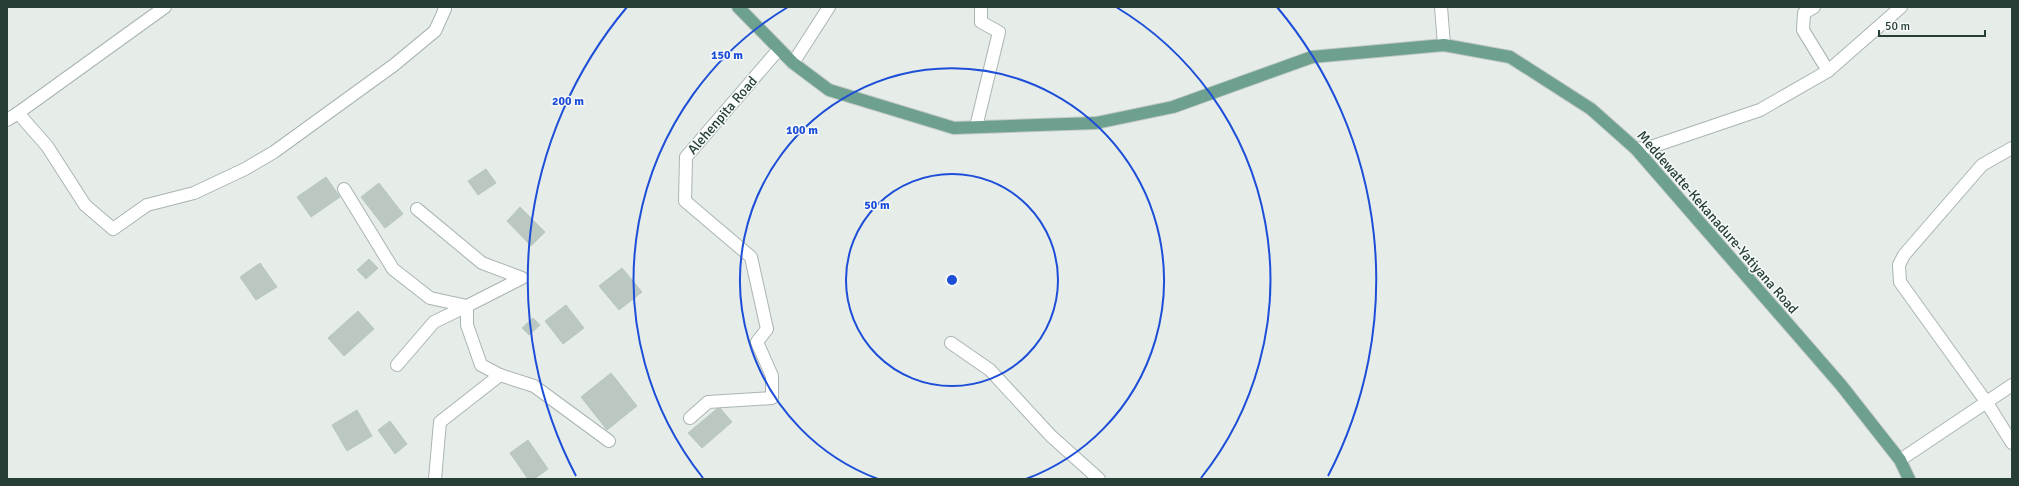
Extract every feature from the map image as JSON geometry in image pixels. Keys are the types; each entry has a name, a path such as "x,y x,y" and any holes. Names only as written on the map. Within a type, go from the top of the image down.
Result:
{"main road":[{"name":"Meddewatte-Kekanadure-Yatiyana Road","path":"738,7 793,63 830,90 954,128 1096,123 1173,107 1312,57 1444,46 1510,57 1591,109 1636,149 1842,385 1900,460 1909,479"}],"street":[{"path":"7,120 165,7"},
{"path":"18,112 46,146 85,205 114,229 148,205 194,193 245,169 274,152 394,65 435,31 445,9 444,7"},
{"path":"793,63 829,7"},
{"path":"976,128 999,32 981,22 980,7"},
{"path":"1441,7 1444,46"},
{"path":"1814,7 1804,13 1803,30 1828,71"},
{"path":"1636,149 1651,147 1760,110 1828,71 1901,7"},
{"name":"Alehenpita Road","path":"690,418 708,402 772,398 772,376 757,342 767,329 751,258 685,201 685,193 686,157 779,49"},
{"path":"2012,148 1982,165 1904,255 1899,265 1900,282 1987,403 2012,443"},
{"path":"344,189 393,269 430,298 467,306"},
{"path":"396,365 434,322 522,278 482,263 417,209"},
{"path":"467,306 467,325 481,365 500,375 534,386 609,441"},
{"path":"951,343 990,370 1051,436 1099,479"},
{"path":"435,479 440,422 500,375"},
{"path":"1900,460 2012,385"}],"building":[{"path":"486,169 496,183 478,195 468,181"},
{"path":"326,177 340,197 311,217 297,197"},
{"path":"379,183 403,214 385,228 361,197"},
{"path":"520,207 545,232 531,246 507,221"},
{"path":"369,259 378,268 366,279 357,270"},
{"path":"260,263 277,287 256,300 240,277"},
{"path":"622,268 642,292 619,310 599,286"},
{"path":"566,305 584,328 563,344 545,321"},
{"path":"358,311 374,329 344,356 328,338"},
{"path":"533,318 540,325 529,335 522,328"},
{"path":"611,373 637,406 607,430 581,397"},
{"path":"719,407 732,422 702,448 688,433"},
{"path":"357,410 372,436 347,451 332,425"},
{"path":"390,421 407,444 395,454 378,430"},
{"path":"528,440 548,469 534,479 528,479 510,453"}]}
